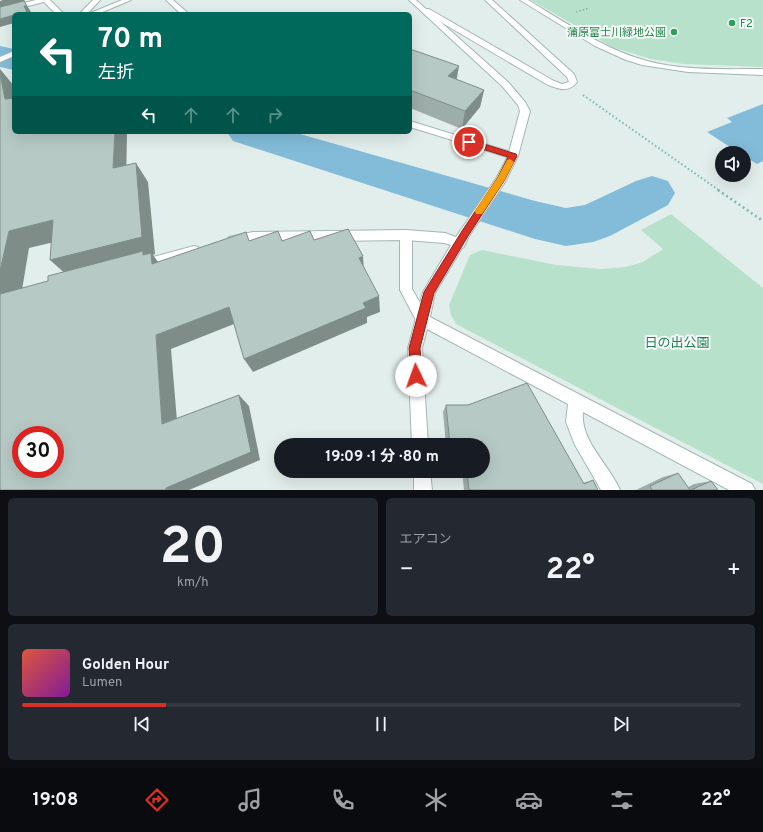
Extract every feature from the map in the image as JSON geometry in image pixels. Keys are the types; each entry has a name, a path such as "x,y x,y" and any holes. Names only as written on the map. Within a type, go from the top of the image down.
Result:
{"street":[{"path":"0,11 46,0 58,12"},
{"path":"85,12 97,0"},
{"path":"97,12 128,0"},
{"path":"169,0 183,12"},
{"path":"412,0 426,11 505,84 522,104 525,111 524,123 513,156 501,179 429,292 424,320 415,348 420,438"},
{"path":"426,11 458,28 551,83 561,86 569,86 573,82 571,76 488,0"},
{"path":"523,0 616,53 646,63 686,69 763,72"},
{"path":"0,60 12,54"},
{"path":"412,125 513,156"},
{"path":"221,243 253,237 406,235 462,238"},
{"path":"406,235 406,290 424,320 746,490"},
{"path":"130,268 206,247"},
{"path":"576,401 574,422 583,445 610,490"},
{"path":"422,478 423,490"}],"path":[{"path":"572,14 589,8"},
{"path":"596,104 763,222"}],"green space":[{"name":"蒲原富士川緑地公園","path":"531,0 763,0 763,67 683,64 651,59 612,47"},
{"name":"日の出公園","path":"671,214 763,288 763,484 456,324 451,315 449,305 470,255 482,250 556,265 601,269 625,267 643,262 663,249 641,230"}],"water":[{"path":"763,104 763,161 757,164 751,160 751,146 728,146 707,132 732,122 727,118"}],"building":[{"path":"24,1 27,6 24,6 27,12 12,12 12,16 0,19 0,7"},
{"path":"412,50 459,66 448,76 484,90 465,111 412,91"},
{"path":"0,74 5,99 12,98 12,134 115,134 113,168 136,163 142,237 50,260 53,220 9,231 0,271"},
{"path":"348,229 363,256 359,258 379,296 363,303 366,308 244,359 229,307 156,335 162,424 239,395 251,452 166,488 166,490 0,490 0,294 48,281 48,276 143,251 143,255 151,253 152,264 246,232 249,241 278,231 282,241 310,231 314,240"},
{"path":"527,383 584,484 593,480 598,490 469,490 468,478 490,478 490,438 449,438 446,405 468,405"},
{"path":"678,473 690,490 652,490 650,486"},
{"path":"711,481 718,490 691,490"}],"waterway":[{"path":"0,56 12,59"},
{"path":"254,134 535,220 566,227 593,223 652,193"}],"slow traffic":[{"path":"479,211 501,179 510,162"}],"place":[{"name":"F2","path":"732,23"},
{"name":"蒲原富士川緑地公園","path":"674,32"}],"route":[{"path":"416,376 415,348 424,320 429,292 460,244 465,233 501,179 513,156 469,142"}]}
